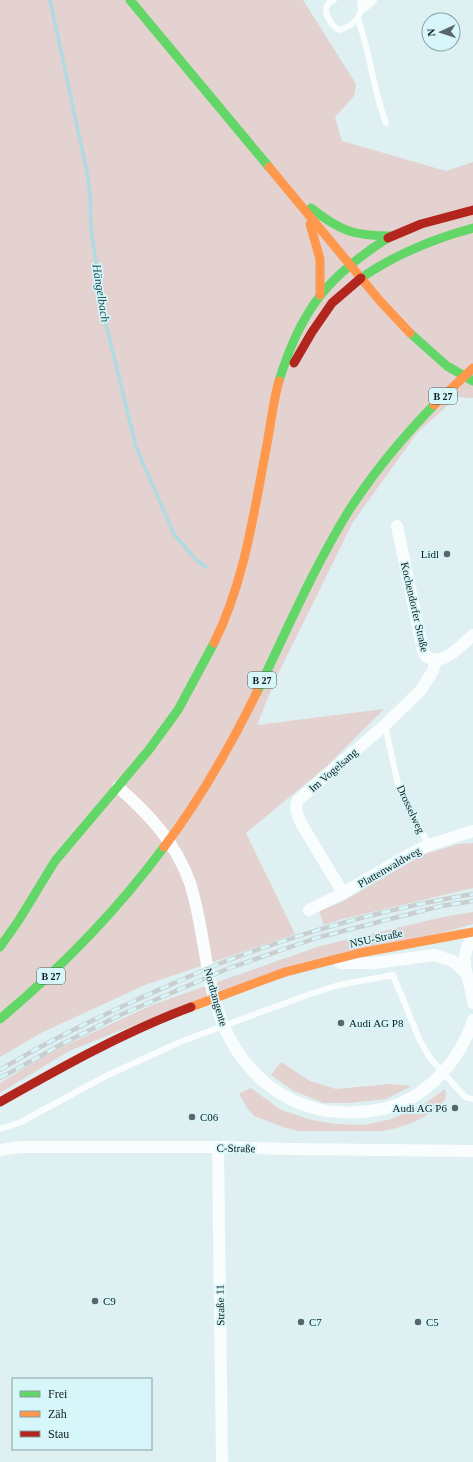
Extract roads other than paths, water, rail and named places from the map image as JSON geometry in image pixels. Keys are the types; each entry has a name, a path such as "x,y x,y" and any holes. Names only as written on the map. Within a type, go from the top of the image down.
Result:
{"main road":[{"path":"130,0 256,153 397,320 432,353 452,369 473,381"},
{"path":"285,186 330,222 347,232 390,236"},
{"path":"305,210 318,244 322,272 320,295"},
{"path":"0,948 56,861 148,751 178,710 222,628 234,597 248,546 277,388 284,364 299,328 320,295 334,279 350,265 390,236 426,222 473,210"},
{"path":"271,427 281,391 288,375 312,332 332,303 361,278 380,265 408,250 427,241 473,228"},
{"name":"B 27","path":"0,1019 37,989 99,929 139,881 183,822 218,766 320,562 349,512 381,465 397,445 449,390 473,368"},
{"name":"NSU-Straße","path":"0,1102 72,1061 166,1016 285,972 360,953 455,935"}],"street":[{"name":"Kochendorfer Straße","path":"397,526 423,651 426,656 436,660 443,659 473,635"},
{"name":"Im Vogelsang","path":"343,894 302,825 297,813 296,804 298,800 385,725 420,691 433,671 436,660"},
{"name":"Nordtangente","path":"118,787 138,804 158,825 172,846 189,882 195,903 214,999 232,1043 243,1060 258,1076 288,1099 317,1110 350,1113 369,1112 385,1108 416,1095 433,1082 449,1065 468,1036 473,1020"},
{"name":"Plattenwaldweg","path":"309,910 343,894 410,854 429,845 473,832"},
{"path":"455,935 472,937 466,952 465,962 473,1003"},
{"path":"319,964 375,963 434,954 453,961 466,973"},
{"name":"C-Straße","path":"0,1150 20,1148 218,1147 289,1150 473,1151"},
{"name":"Straße 11","path":"218,1147 222,1462"}],"lane":[{"path":"334,0 328,4 326,11 327,16 335,28 339,30 350,26 358,19 364,2"},
{"path":"358,19 386,123"},
{"name":"Drosselweg","path":"385,725 399,789 429,845"},
{"path":"0,1129 20,1123 106,1076 180,1042 310,994 339,986 393,975 420,1041 430,1058 465,1097 473,1100"}],"waterway":[{"name":"Hängelbach","path":"50,0 88,177 91,228 103,312 136,447 174,534 196,560 206,567"}],"railway":[{"path":"0,1070 88,1022 226,961 317,930 379,913 473,894"},
{"path":"0,1078 64,1043 120,1015 227,969 316,938 441,906 473,901"}],"place":[{"name":"Lidl","path":"447,554"},
{"name":"Audi AG P8","path":"341,1023"},
{"name":"Audi AG P6","path":"455,1108"},
{"name":"C06","path":"192,1117"},
{"name":"C9","path":"95,1301"},
{"name":"C7","path":"301,1322"},
{"name":"C5","path":"418,1322"}]}
